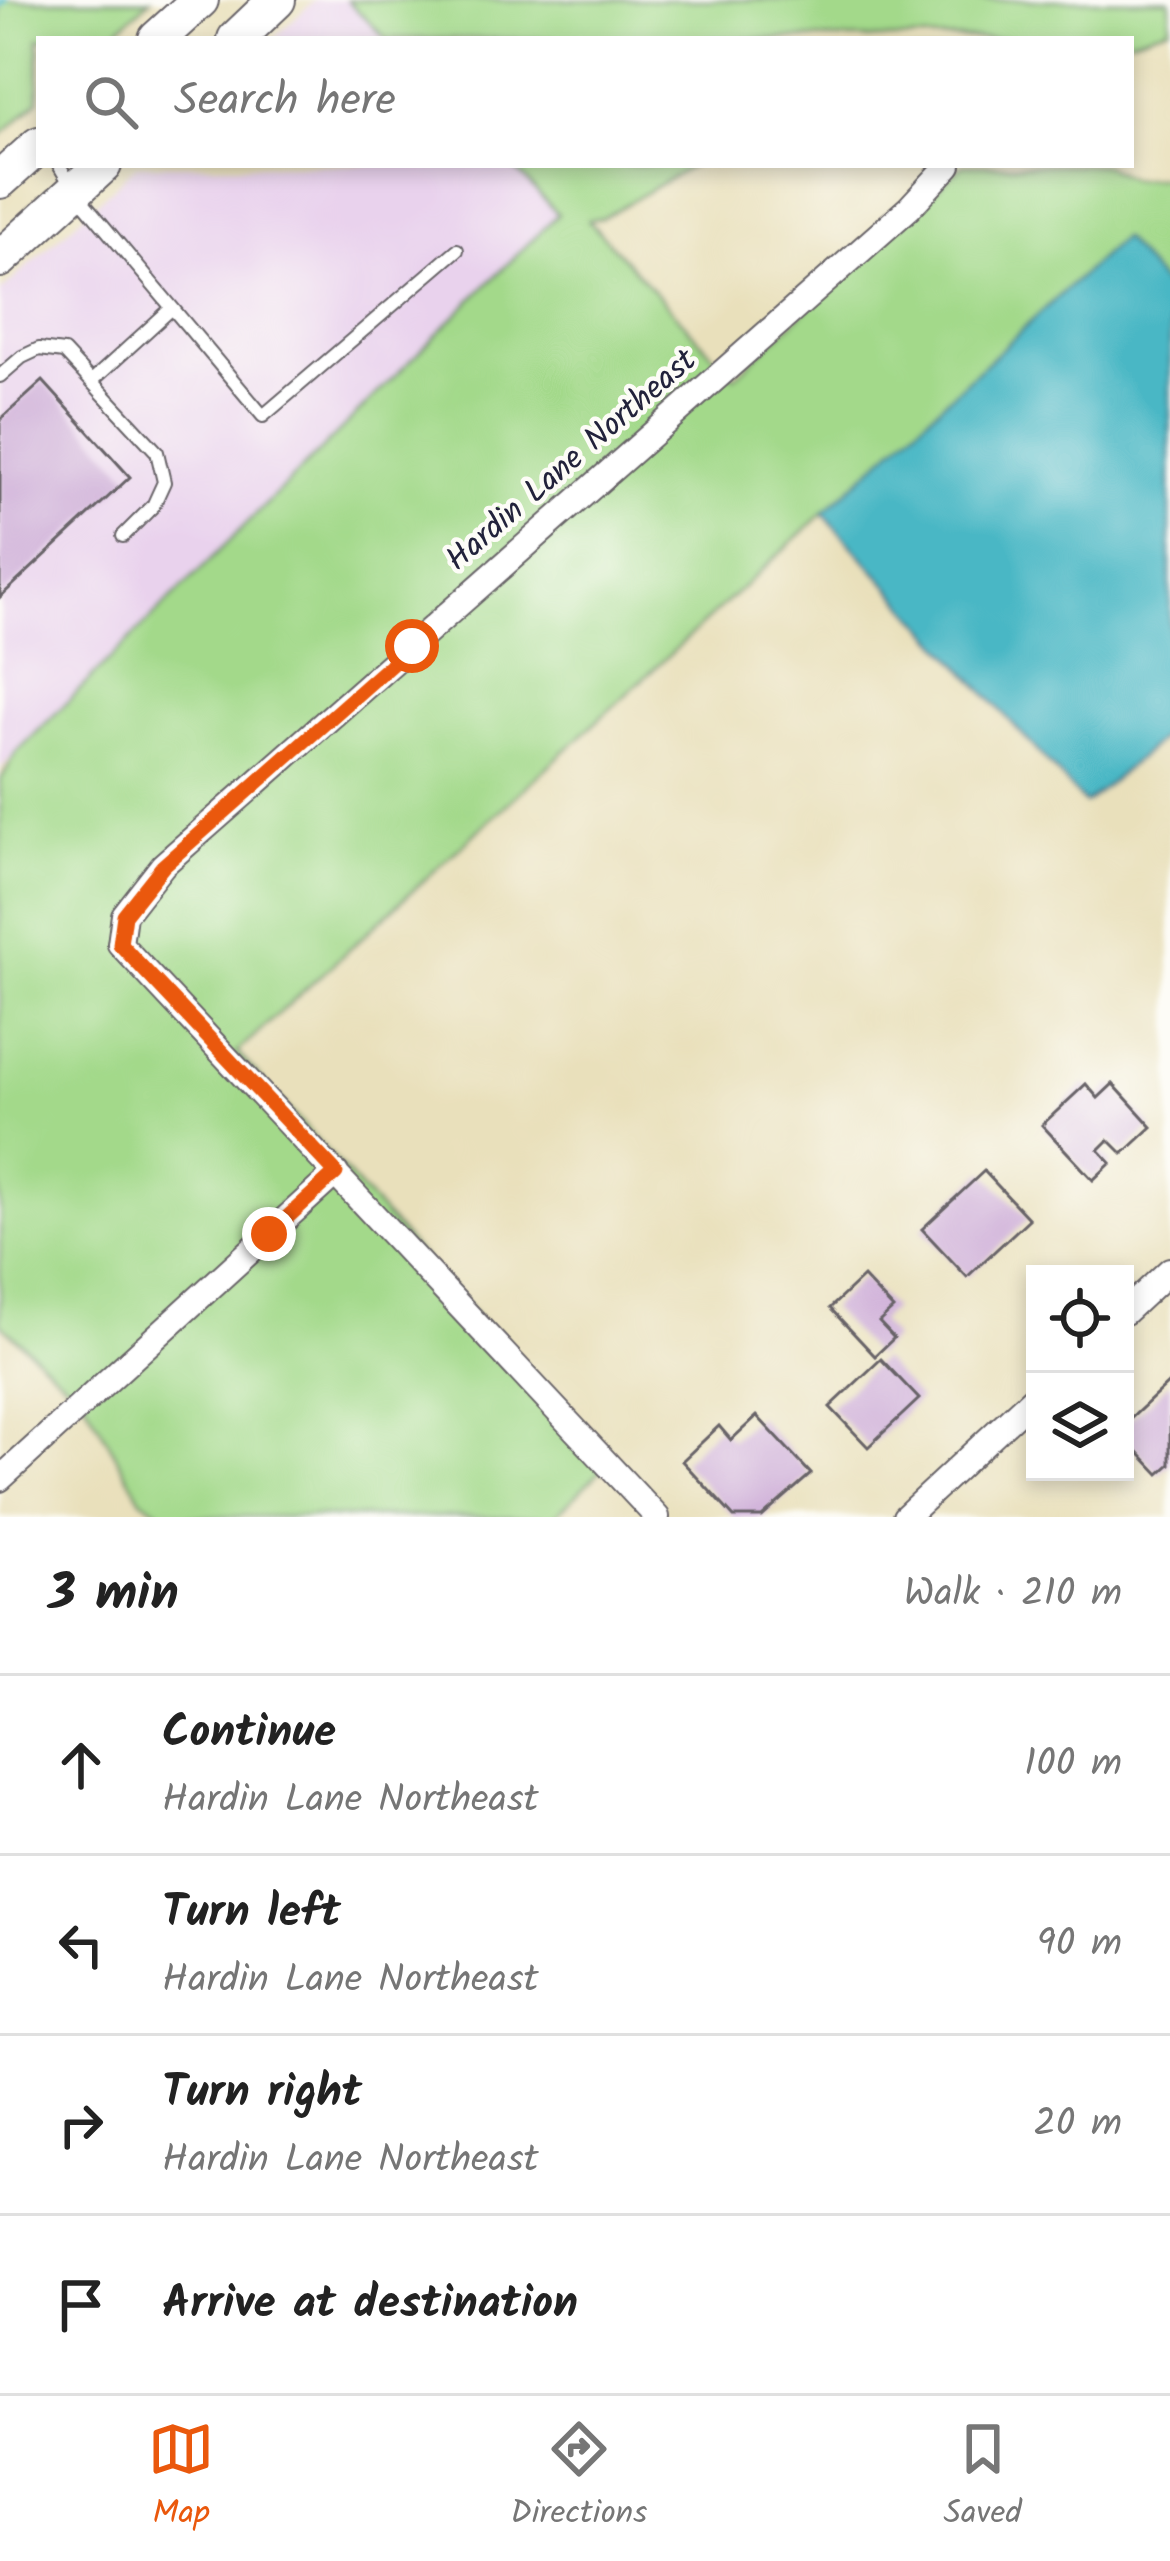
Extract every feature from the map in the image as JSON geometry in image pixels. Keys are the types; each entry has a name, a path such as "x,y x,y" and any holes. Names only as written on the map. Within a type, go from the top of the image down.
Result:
{"main road":[{"path":"160,36 200,0"},
{"path":"239,36 277,0"},
{"path":"0,180 36,148"},
{"path":"0,259 67,178"}],"street":[{"name":"Hardin Lane Northeast","path":"657,1517 120,944 124,915 163,866 910,208 946,168"},
{"path":"0,1479 336,1173"},
{"path":"1134,1304 1170,1270"},
{"path":"905,1517 1026,1404"}],"lane":[{"path":"67,178 263,416 457,250"},
{"path":"93,380 172,308"},
{"path":"0,376 39,349 64,352 157,452 164,482 153,506 123,536"}],"shaded area":[{"path":"315,0 347,0 383,36 276,36"},
{"path":"134,168 514,168 559,213 0,769 0,292"}],"green space":[{"path":"0,0 150,0 110,36 36,36 36,103 0,136"},
{"path":"347,0 1170,0 1170,27 1134,38 383,36"},
{"path":"514,168 688,168 602,218 588,220 734,377 960,168 1110,168 1131,179 1170,177 1170,293 1122,239 237,1052 608,1463 554,1517 168,1517 141,1499 85,1401 0,1323 0,781 16,753 558,214"}],"water":[{"path":"1122,238 1170,293 1170,731 1085,804 823,513"}],"building":[{"path":"43,381 130,477 0,597 0,420"},
{"path":"1086,1084 1098,1098 1113,1084 1152,1127 1123,1154 1109,1140 1099,1150 1111,1163 1093,1180 1042,1125"},
{"path":"984,1171 1029,1219 967,1277 922,1229"},
{"path":"863,1277 893,1309 879,1322 894,1338 875,1356 830,1308"},
{"path":"881,1359 919,1399 868,1447 830,1407"},
{"path":"1170,1382 1170,1464 1159,1474 1134,1448 1134,1416"},
{"path":"757,1416 811,1474 762,1517 734,1517 682,1461 719,1426 731,1440"}],"waterway":[{"path":"0,4 4,0"}],"route":[{"path":"269,1234 336,1173 120,944 124,915 163,866 412,646"}]}
